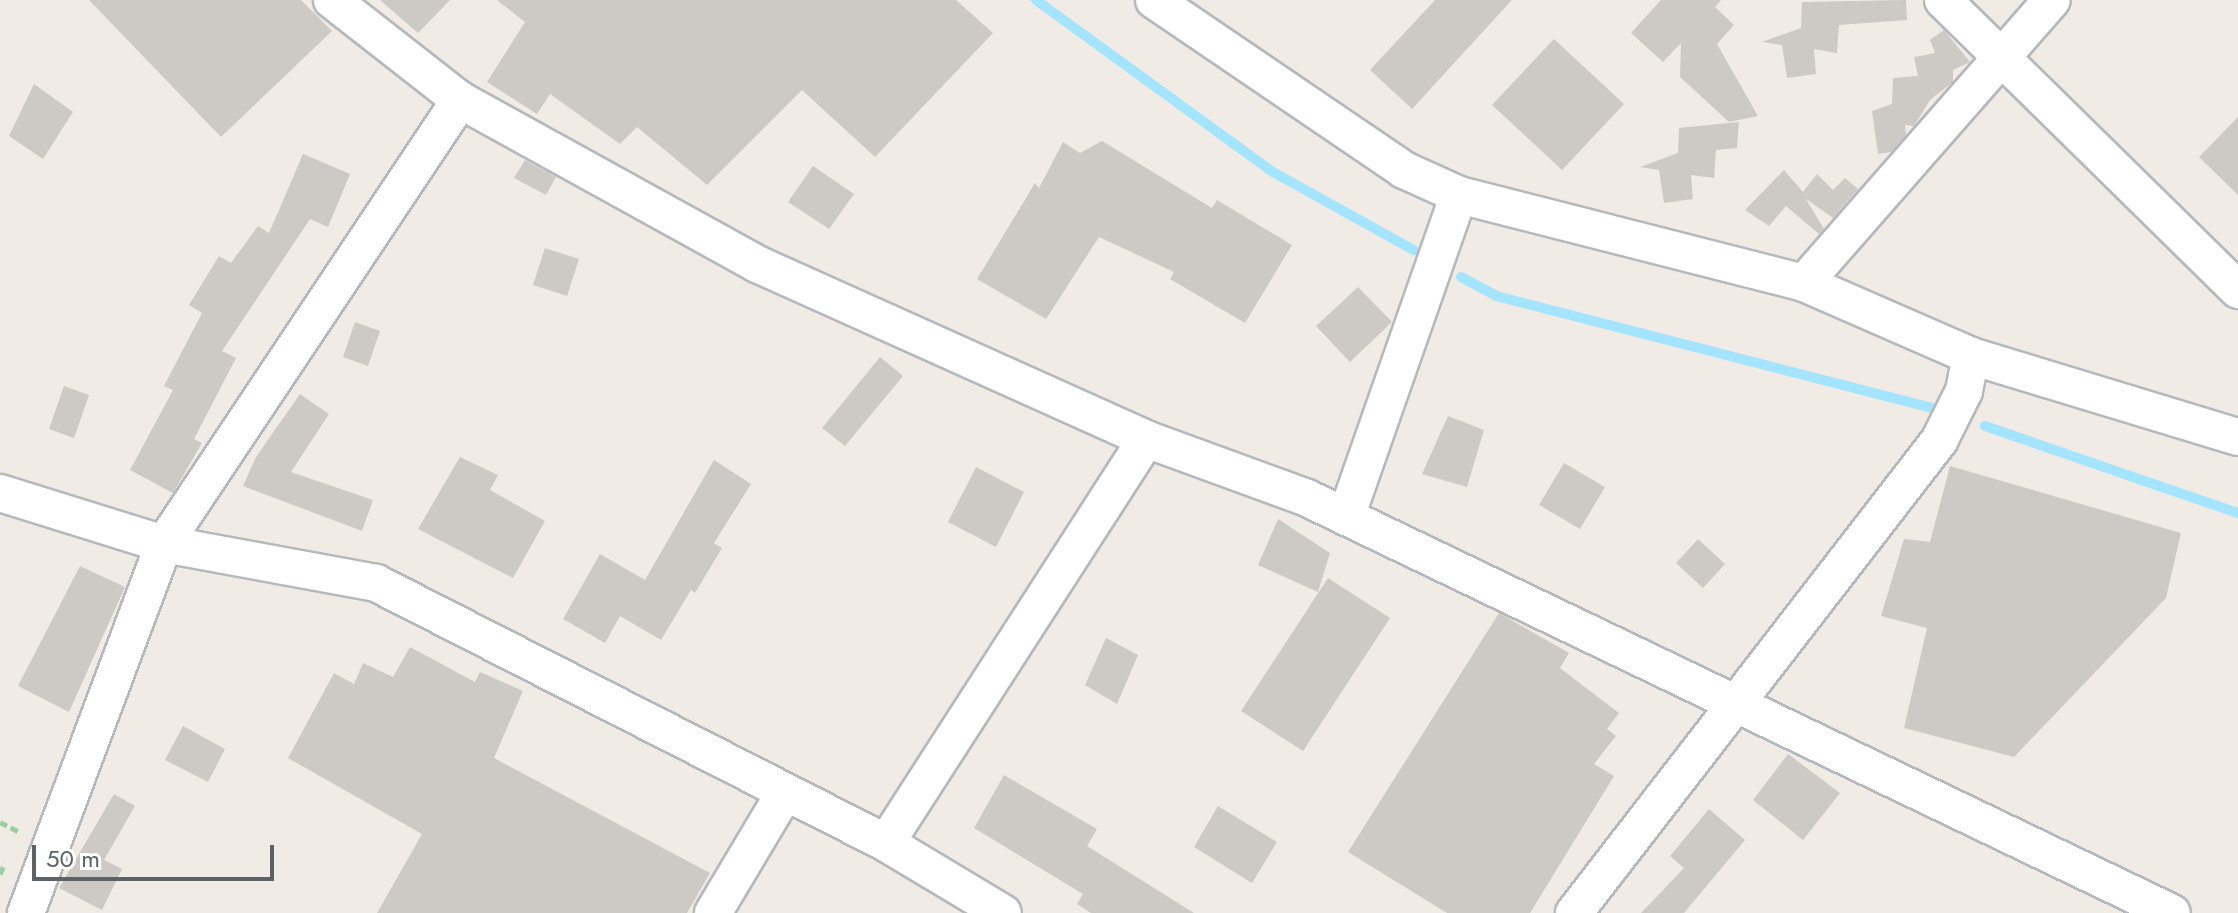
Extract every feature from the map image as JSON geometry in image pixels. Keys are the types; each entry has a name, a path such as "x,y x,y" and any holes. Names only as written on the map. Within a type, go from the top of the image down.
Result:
{"street":[{"path":"332,0 460,100 757,264 1146,439 1346,517 2172,913"},
{"path":"1154,0 1381,155 1459,195 1804,283 1968,374 2238,437"},
{"path":"1943,0 2238,290"},
{"path":"1804,283 2052,0"},
{"path":"26,913 164,544 460,100"},
{"path":"1346,517 1448,234 1459,195"},
{"path":"1574,913 1939,441 1968,374"},
{"path":"886,843 1146,439"},
{"path":"0,493 164,544 376,583 886,843 1003,913"},
{"path":"713,913 785,792"}],"path":[{"path":"0,822 20,831 14,846"},
{"path":"0,874 7,860"}],"building":[{"path":"89,0 301,0 332,31 221,137"},
{"path":"380,0 450,0 418,33"},
{"path":"497,0 956,0 993,33 875,157 802,90 707,185 637,127 620,144 550,94 537,114 487,82 525,22"},
{"path":"1435,0 1512,0 1412,109 1370,70"},
{"path":"1661,0 1721,0 1715,7 1734,25 1717,44 1758,116 1729,122 1680,77 1681,43 1663,62 1631,33"},
{"path":"1906,0 1907,20 1839,25 1837,53 1814,49 1816,74 1787,78 1782,45 1762,42 1801,28 1802,2"},
{"path":"1944,30 1970,62 1953,70 1953,82 1930,100 1914,126 1905,125 1906,135 1891,152 1878,154 1872,111 1892,104 1893,78 1918,76 1914,57 1935,53 1930,40"},
{"path":"1554,39 1624,104 1562,170 1492,105"},
{"path":"34,84 73,112 43,159 9,136"},
{"path":"2238,117 2238,195 2199,157"},
{"path":"1739,122 1737,148 1716,150 1714,178 1691,175 1693,199 1664,203 1659,170 1640,167 1678,153 1679,128"},
{"path":"1102,141 1212,208 1217,200 1292,245 1245,323 1170,279 1174,272 1099,237 1046,319 977,279 1035,183 1039,188 1063,142 1080,153"},
{"path":"303,154 350,174 328,227 310,219 222,351 236,358 194,439 202,443 173,493 130,470 173,390 164,386 202,313 189,305 219,256 231,263 258,226 269,233"},
{"path":"525,160 556,177 546,195 514,178"},
{"path":"813,166 854,194 829,229 788,202"},
{"path":"1784,170 1803,192 1817,174 1833,190 1845,178 1858,189 1833,218 1806,199 1824,229 1819,234 1786,206 1769,226 1745,210"},
{"path":"545,248 579,259 567,296 533,285"},
{"path":"1358,287 1392,322 1350,362 1316,326"},
{"path":"355,322 380,331 368,366 343,357"},
{"path":"880,357 903,376 845,446 822,428"},
{"path":"64,386 89,395 74,438 49,429"},
{"path":"300,394 329,414 291,472 373,500 362,531 243,486 256,457"},
{"path":"1448,416 1484,430 1467,487 1422,474"},
{"path":"460,457 498,475 490,490 545,521 513,578 418,529"},
{"path":"714,460 751,484 714,543 722,548 695,593 691,590 661,640 620,616 605,643 563,619 600,554 645,580"},
{"path":"1564,463 1605,487 1580,529 1539,505"},
{"path":"1950,466 2181,533 2166,598 2014,757 1904,728 1927,628 1881,616 1904,539 1930,542"},
{"path":"976,467 1024,492 996,547 948,522"},
{"path":"1278,519 1330,553 1318,592 1258,565"},
{"path":"1698,539 1725,564 1703,588 1676,563"},
{"path":"80,566 125,587 69,712 18,686"},
{"path":"1328,578 1390,618 1303,751 1241,711"},
{"path":"1499,613 1569,653 1560,668 1619,713 1607,729 1616,736 1594,764 1614,776 1530,913 1447,913 1348,852"},
{"path":"1106,638 1138,655 1117,704 1085,685"},
{"path":"410,647 475,682 480,672 523,691 494,758 710,873 687,913 377,913 422,834 288,758 334,673 354,684 363,663 393,677"},
{"path":"183,726 225,749 208,782 165,760"},
{"path":"1788,754 1840,793 1803,840 1753,800"},
{"path":"1004,775 1097,829 1087,846 1194,913 1091,913 1077,904 1083,894 974,828"},
{"path":"114,794 135,806 104,860 122,869 102,910 59,888"},
{"path":"1218,806 1277,842 1252,883 1194,847"},
{"path":"1709,809 1745,840 1684,913 1641,913 1684,868 1670,856"}],"waterway":[{"path":"1036,0 1273,172 1414,250"},
{"path":"1461,277 1496,296 1932,408"},
{"path":"1985,426 2238,513"}]}
